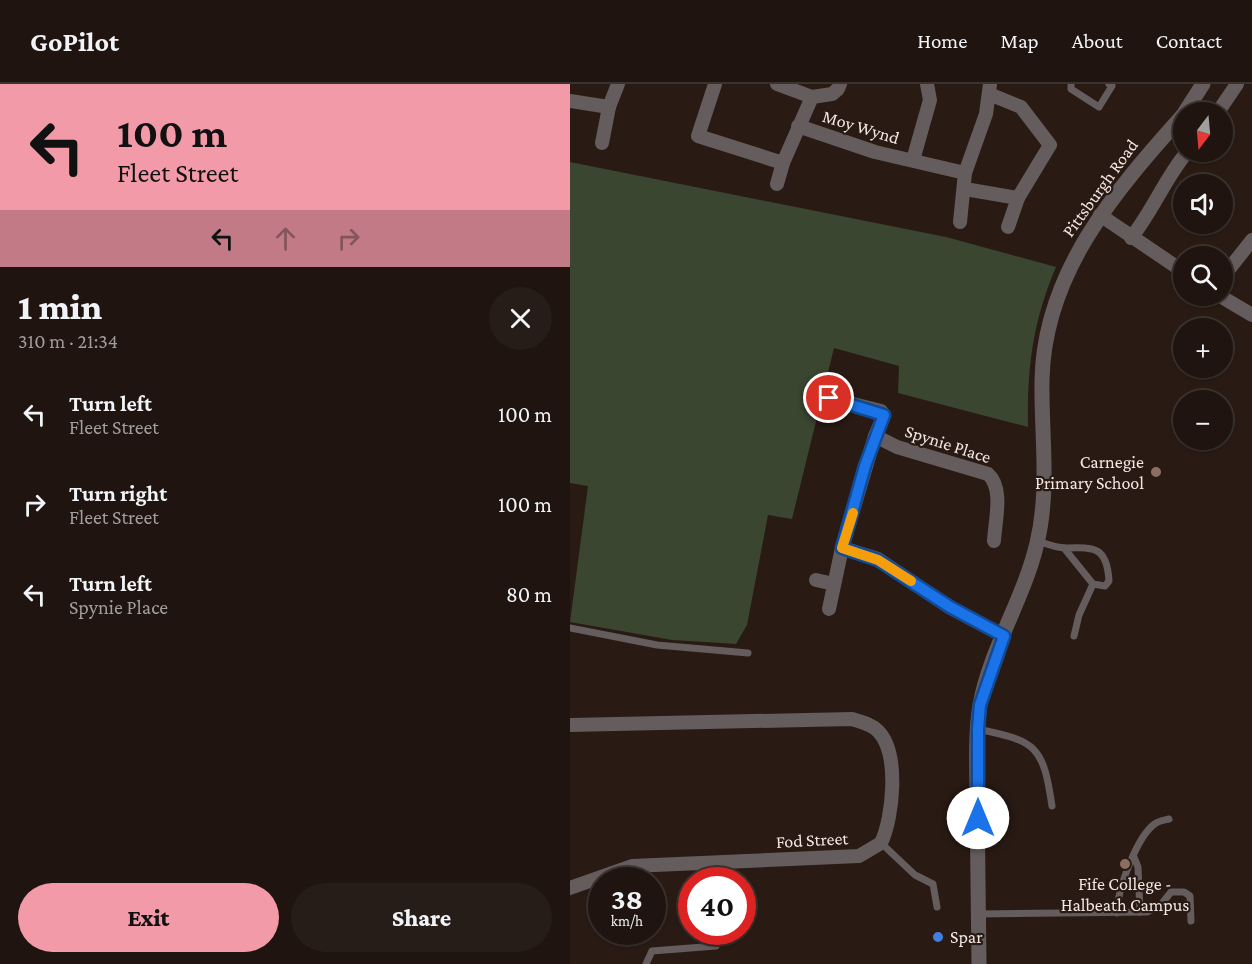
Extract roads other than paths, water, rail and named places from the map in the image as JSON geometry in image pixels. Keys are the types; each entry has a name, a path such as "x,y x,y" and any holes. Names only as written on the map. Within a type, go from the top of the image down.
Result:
{"street":[{"path":"602,143 609,107 618,84"},
{"path":"715,84 698,136 783,163"},
{"path":"777,84 812,97 832,94 840,84"},
{"name":"Moy Wynd","path":"913,160 930,100 927,84"},
{"name":"Pittsburgh Road","path":"1191,102 1203,84"},
{"path":"1225,102 1237,84"},
{"path":"960,222 965,173 986,114 990,89 1021,106 1050,145 1018,198 1008,227"},
{"path":"777,184 783,163 812,97"},
{"path":"570,101 609,107"},
{"name":"Pittsburgh Road","path":"979,964 978,729 988,677 1025,586 1038,541 1045,461 1042,379 1047,338 1058,297 1076,252 1100,215 1138,165 1173,125"},
{"name":"Moy Wynd","path":"798,126 875,152 965,173"},
{"path":"1131,238 1148,217 1164,183 1180,162"},
{"path":"965,189 1018,198"},
{"path":"1100,215 1173,265"},
{"path":"1233,264 1252,240"},
{"path":"1233,304 1252,315"},
{"name":"Spynie Place","path":"829,398 881,411 884,420 875,436 897,447 988,474 994,479 997,488 994,541"},
{"path":"829,609 842,548 875,436"},
{"path":"842,548 878,560 950,607 1004,636"},
{"path":"816,580 834,584"},
{"path":"570,725 852,719 866,723 877,730 885,741 890,763 892,810 881,843"},
{"name":"Fod Street","path":"570,888 632,866 859,856 881,843"}],"lane":[{"path":"1071,84 1071,88 1099,107 1112,86 1109,84"},
{"path":"1038,541 1064,548 1079,546 1096,549 1106,558 1109,581 1105,586 1093,584 1064,548"},
{"path":"1074,636 1079,615 1093,584"},
{"path":"570,628 657,645 748,653"},
{"path":"978,729 1010,735 1032,746 1047,771 1052,806"},
{"path":"1117,913 1120,887 1134,857 1151,827 1157,822 1169,819"},
{"path":"881,843 915,875 933,884 937,907"},
{"path":"1134,857 1138,867 1140,912"},
{"path":"978,914 1140,912 1155,910 1171,892 1184,892 1190,896 1191,921"},
{"path":"646,964 652,951 662,948 716,946"}],"place":[{"name":"Carnegie Primary School","path":"1156,472"},
{"name":"Fife College - Halbeath Campus","path":"1125,864"},
{"name":"Spar","path":"938,937"}]}
